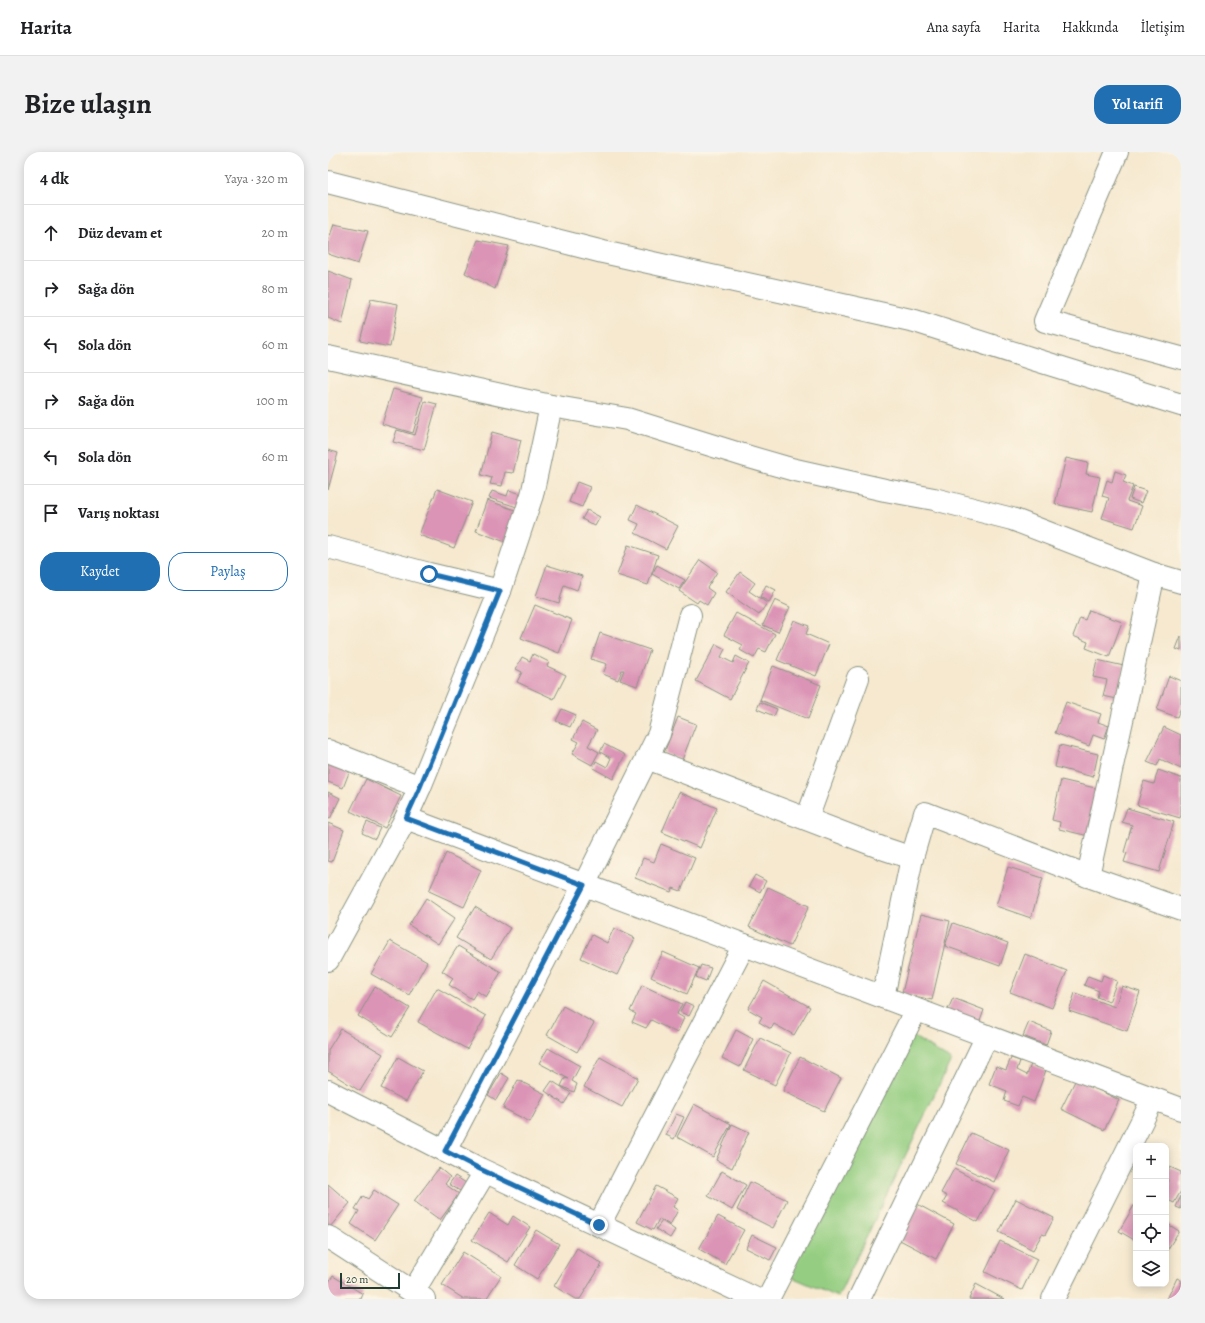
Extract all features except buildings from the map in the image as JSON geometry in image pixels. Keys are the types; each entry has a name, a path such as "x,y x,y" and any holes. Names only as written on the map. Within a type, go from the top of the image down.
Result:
{"street":[{"path":"1117,152 1045,321 1181,358"},
{"path":"328,182 603,252 915,321 1181,405"},
{"path":"328,357 551,406 627,418 791,469 934,500 1012,520 1154,574 1181,582"},
{"path":"328,960 406,818 500,591 532,496 551,406"},
{"path":"328,547 500,591"},
{"path":"1088,876 1154,574"},
{"path":"445,1151 584,885 659,734 690,615"},
{"path":"807,819 858,678"},
{"path":"328,752 420,787"},
{"path":"646,758 912,858"},
{"path":"883,997 912,858 925,813 1088,876 1181,909"},
{"path":"406,818 1181,1109"},
{"path":"599,1225 744,945"},
{"path":"768,1299 916,1010"},
{"path":"859,1299 987,1036"},
{"path":"328,1091 485,1172 756,1299"},
{"path":"1053,1299 1153,1099"},
{"path":"328,1237 419,1296 485,1172"}],"green space":[{"path":"911,1035 951,1060 838,1297 787,1275"}],"route":[{"path":"429,574 500,591 406,818 584,885 445,1151 599,1225"}]}
